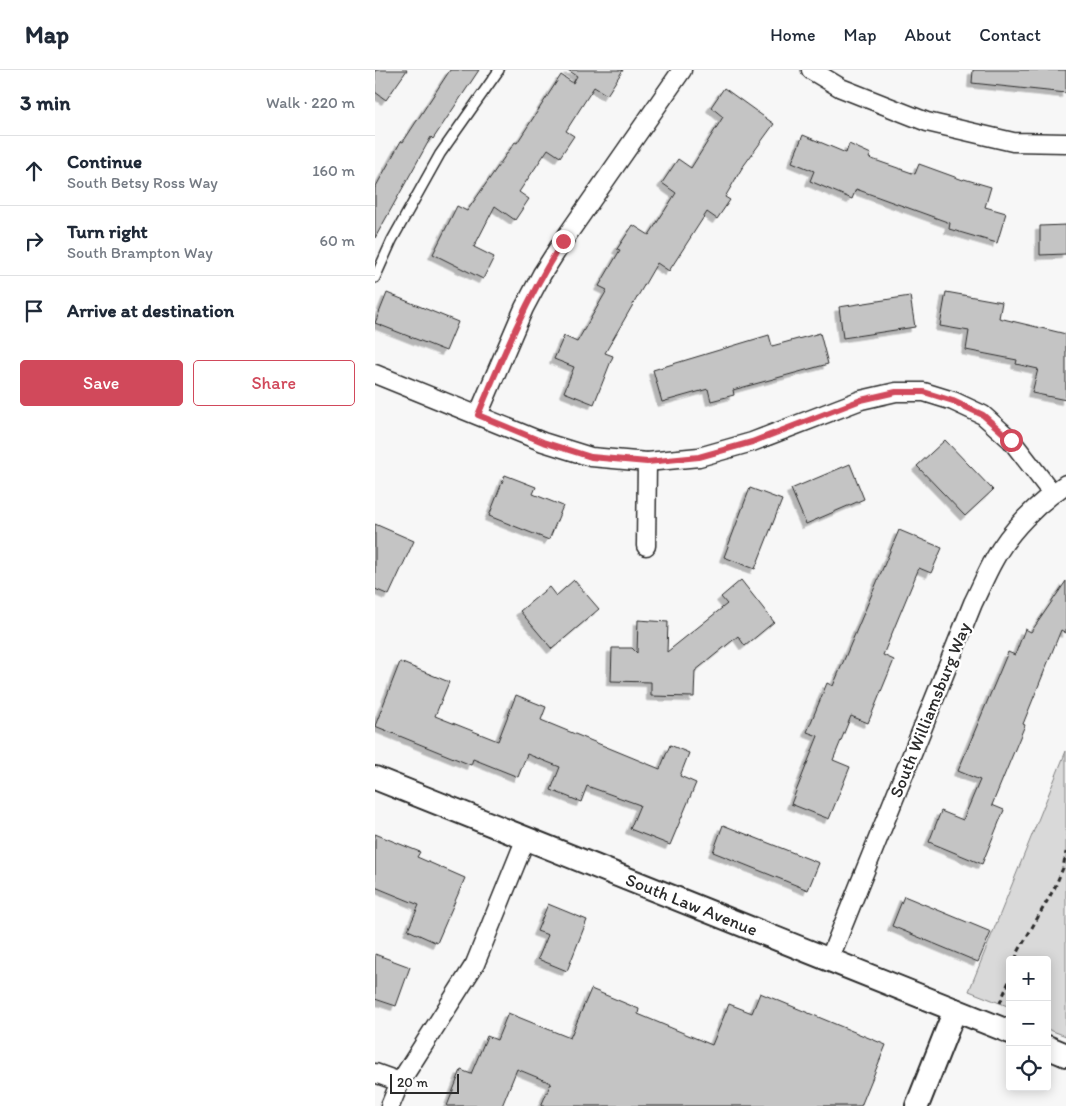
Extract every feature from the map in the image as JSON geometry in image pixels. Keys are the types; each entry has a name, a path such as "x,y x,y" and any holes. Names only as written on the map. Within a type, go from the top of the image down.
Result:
{"street":[{"path":"478,415 524,308 542,274 682,70"},
{"path":"811,70 841,88 927,122 1013,142 1066,143"},
{"path":"375,374 543,442 591,457 647,462 699,457 752,442 861,400 896,392 924,392 953,401 983,415 1011,440 1059,489"},
{"path":"646,546 647,462"},
{"name":"South Williamsburg Way","path":"829,960 973,603 994,559 1021,523 1059,489"},
{"name":"South Law Avenue","path":"375,778 1006,1030"},
{"path":"390,1106 400,1082 475,964 526,838"},
{"path":"917,1106 955,1010"},
{"path":"1051,1049 1066,1055"},
{"path":"375,1073 400,1082"}],"lane":[{"path":"375,278 392,240 440,154 499,70"}],"path":[{"path":"1017,956 1055,888 1063,868 1066,852"},
{"path":"999,1006 1006,989"}],"shaded area":[{"path":"1066,751 1066,1036 1051,1030 1051,956 1006,956 1006,1005 969,991"}],"building":[{"path":"375,70 407,70 386,100 375,92"},
{"path":"450,70 479,70 433,139 431,137 375,238 375,188 401,141 403,142"},
{"path":"568,70 623,70 607,95 594,87 566,131 574,136 560,157 548,149 519,192 529,199 515,220 495,206 474,247 494,257 483,279 433,254 457,206 467,211 515,142 517,143 561,75 573,83 577,76"},
{"path":"973,70 1066,70 1066,93 972,83"},
{"path":"724,88 774,124 742,168 725,197 730,200 717,219 707,212 669,271 657,263 605,353 613,356 594,404 564,392 574,367 554,359 564,336 577,342 607,290 599,286 620,250 617,249 633,225 649,235 676,193 662,183 678,159 691,168 723,117 711,107"},
{"path":"803,135 846,153 849,144 871,154 869,158 915,174 919,164 963,180 991,187 985,207 1006,213 997,243 949,229 950,223 856,189 852,199 810,181 814,171 792,162"},
{"path":"1066,225 1066,254 1040,255 1040,226"},
{"path":"946,292 1002,302 999,318 1066,334 1066,400 1032,393 1038,369 1016,364 1017,360 966,350 969,331 940,326"},
{"path":"387,293 458,322 446,351 375,323"},
{"path":"910,296 915,327 843,338 839,307"},
{"path":"820,333 828,364 733,390 734,395 711,401 708,389 662,402 653,370 769,335 772,346"},
{"path":"945,440 993,490 965,516 917,466"},
{"path":"850,464 864,499 806,524 791,489"},
{"path":"505,475 536,487 533,494 563,506 549,540 489,516"},
{"path":"750,488 782,500 755,569 724,557"},
{"path":"375,524 414,541 389,595 375,589"},
{"path":"899,530 942,548 931,573 919,568 883,655 894,660 868,723 851,716 833,760 850,767 829,819 791,804 818,736 807,732 827,683 833,686"},
{"path":"574,580 599,609 552,649 520,611 549,587 556,596"},
{"path":"741,580 774,622 745,646 738,636 695,671 694,697 651,696 651,682 611,681 612,648 632,648 637,653 638,620 668,622 667,652 727,604 721,597"},
{"path":"1066,581 1066,633 1061,630 992,805 1004,810 982,864 929,842 941,811 963,820 980,780 958,771 1008,652 1015,655 1025,629 1031,632"},
{"path":"400,662 449,682 435,716 498,741 516,695 546,707 541,720 660,769 670,745 689,753 680,776 696,783 670,845 630,829 640,805 587,786 581,802 551,790 560,767 527,754 518,777 473,759 471,765 375,726"},
{"path":"723,825 819,863 808,890 713,852"},
{"path":"375,834 420,852 417,857 465,878 437,943 408,930 419,905 375,887"},
{"path":"904,896 991,932 978,962 892,926"},
{"path":"548,904 587,920 567,971 538,959 548,935 537,931"},
{"path":"375,954 410,967 396,1006 375,999"},
{"path":"591,989 639,1009 638,1014 712,1045 729,1004 752,1013 760,993 886,1045 861,1106 541,1106 551,1083 517,1069 502,1106 447,1106 461,1070 471,1074 487,1036 497,1040 508,1013 570,1038"}],"route":[{"path":"563,241 542,274 524,308 478,415 543,442 591,457 647,462 699,457 752,442 861,400 896,392 924,392 953,401 983,415 1011,440"}]}
